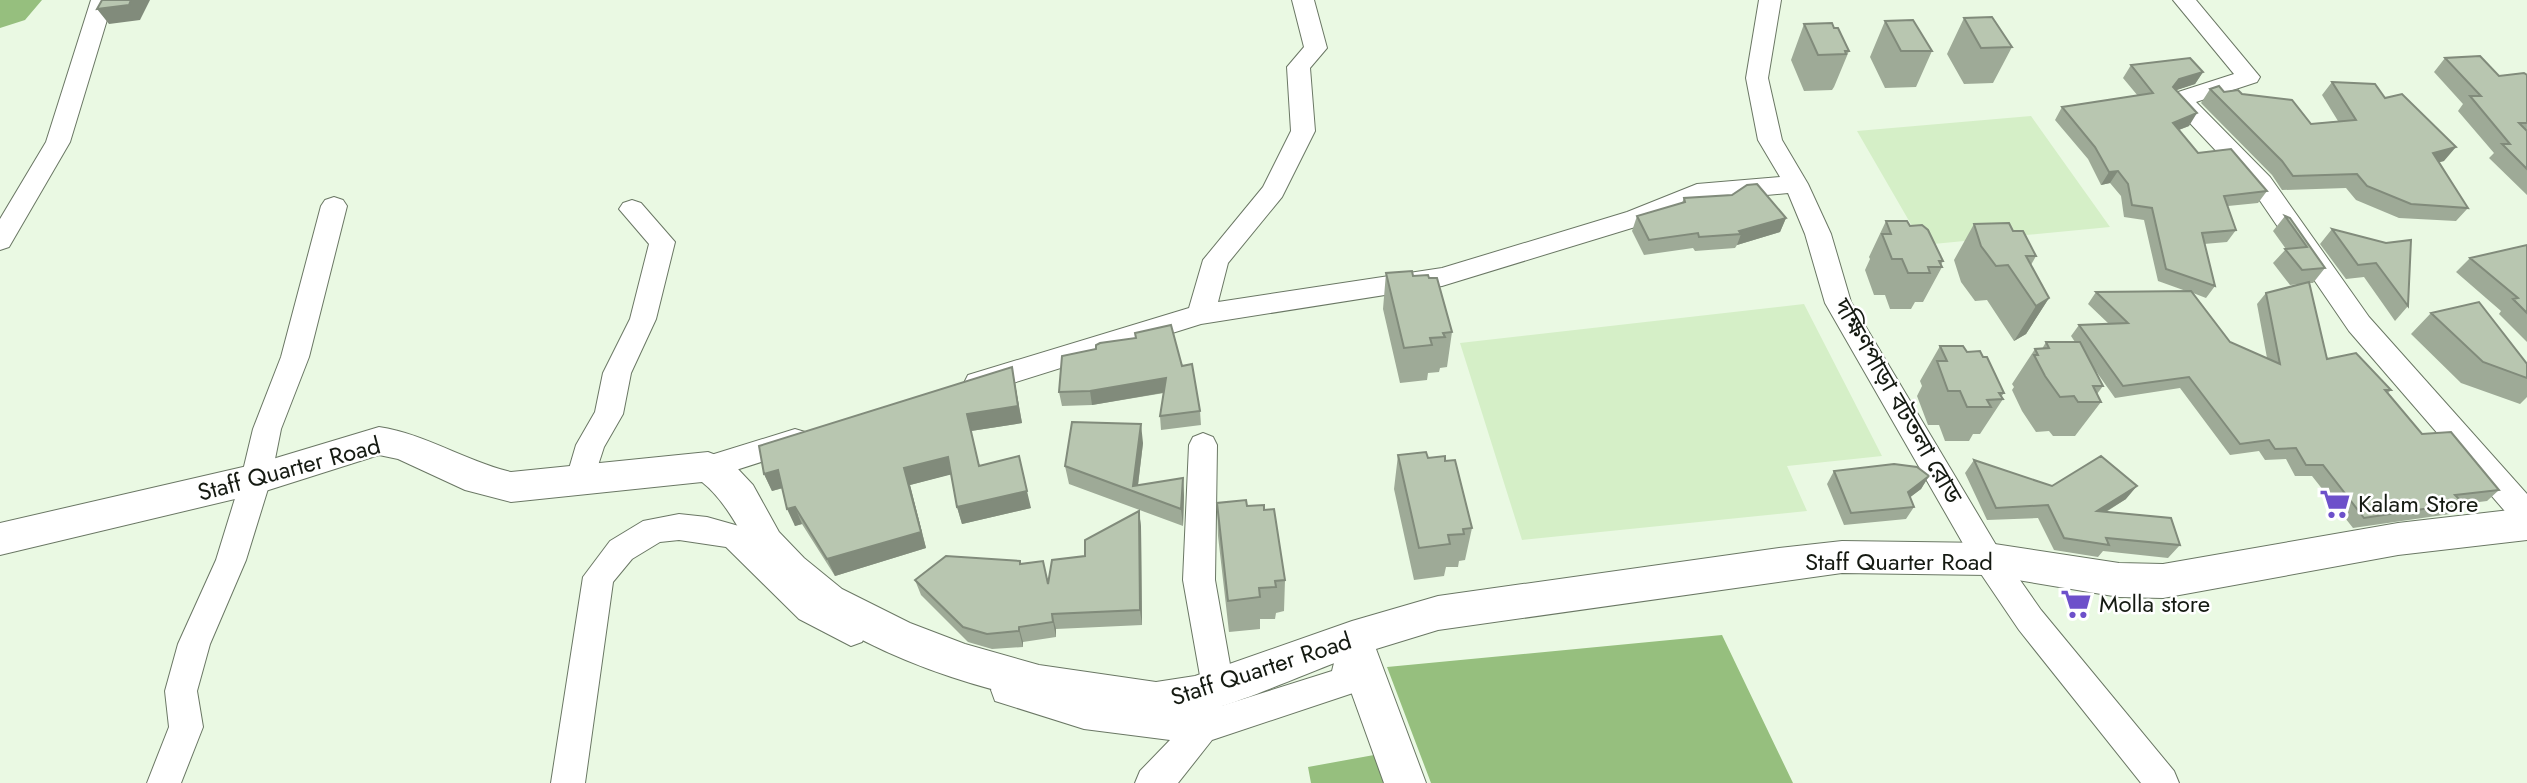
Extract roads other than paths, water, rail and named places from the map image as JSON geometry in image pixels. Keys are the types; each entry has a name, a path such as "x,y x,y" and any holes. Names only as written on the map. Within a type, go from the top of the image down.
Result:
{"street":[{"path":"0,241 58,142 102,0"},
{"path":"1201,314 1216,260 1273,191 1303,131 1298,67 1316,48 1303,0"},
{"name":"দক্ষিণপাড়া বটতলা রোড","path":"1770,0 1758,78 1770,140 1796,184 1818,234 1838,303 1988,559 2030,620 2162,783"},
{"path":"2184,0 2249,77 2180,99 2229,146 2261,183 2359,324 2527,515"},
{"path":"948,393 1201,314 1442,277 1636,218 1698,194 1796,184"},
{"path":"164,783 186,727 181,691 194,645 231,560 256,480 267,429 295,357 334,206"},
{"path":"581,480 590,445 609,414 617,373 643,319 662,242 632,209"},
{"path":"708,467 814,434"},
{"name":"Staff Quarter Road","path":"0,540 256,480 379,441 404,445 478,479 511,486 708,467 740,496 766,543 790,570 828,601 896,636 965,662 1039,684 1156,701 1195,695 1210,710 1352,639 1438,613 1779,564 1842,557 1988,559 2119,580 2163,581 2398,539 2527,524"},
{"path":"1152,783 1162,776 1210,710 1199,580 1203,445"},
{"path":"568,783 598,577 621,550 654,530 679,527 735,537 810,610 869,642 1084,714 1210,710"},
{"path":"1352,639 1405,783"}],"place":[{"name":"Kalam Store","path":"2335,504"},
{"name":"Molla store","path":"2076,604"}]}
